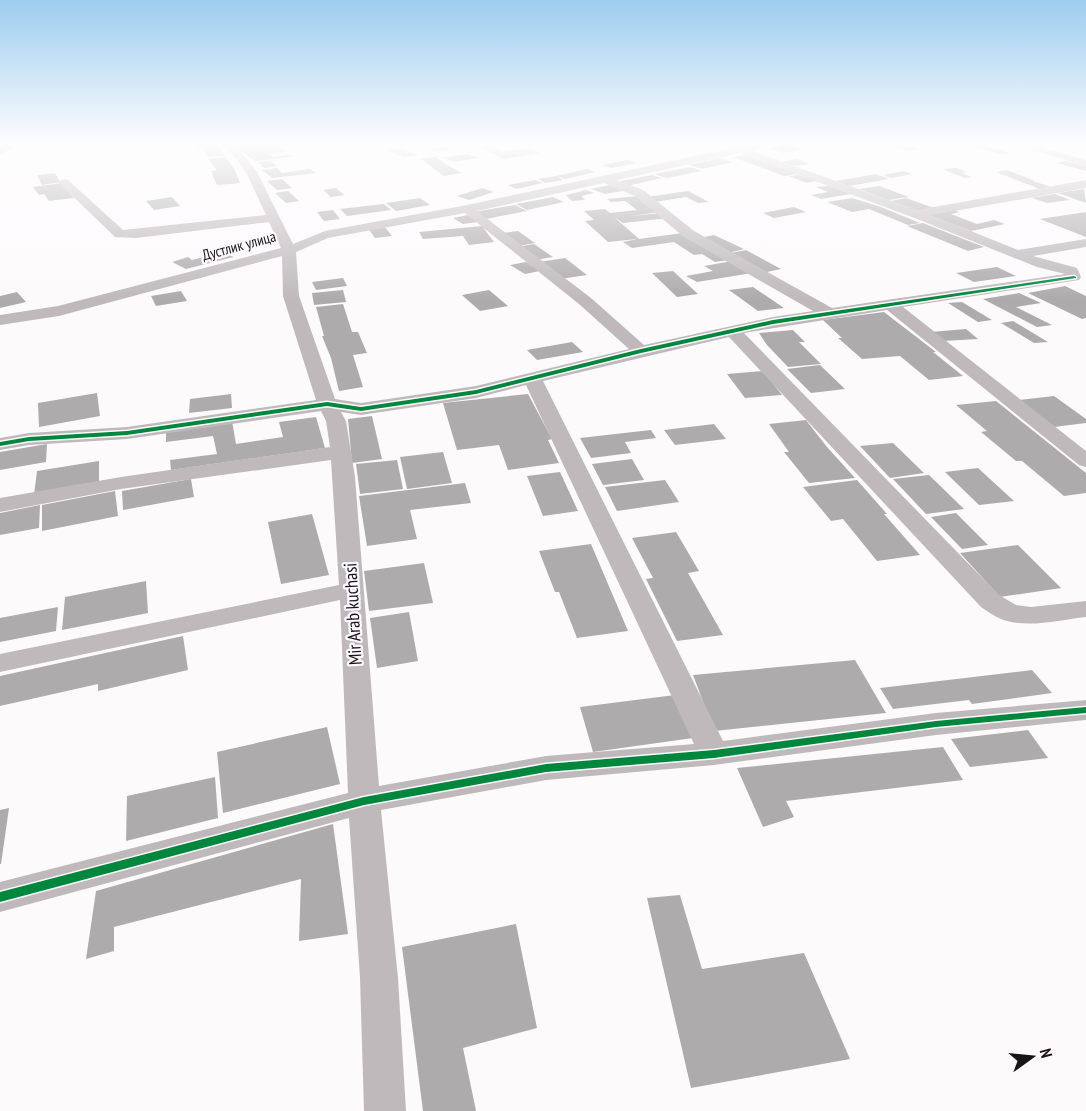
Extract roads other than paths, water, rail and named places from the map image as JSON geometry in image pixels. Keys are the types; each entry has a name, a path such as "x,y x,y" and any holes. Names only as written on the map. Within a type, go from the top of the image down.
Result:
{"street":[{"path":"79,196 120,234 273,218"},
{"name":"Mir Arab kuchasi","path":"262,196 290,250 291,296 327,404 336,421 341,452 352,590 364,801 379,978 385,1111"},
{"name":"Дустлик улица","path":"0,320 59,311 290,250 325,235 527,196"},
{"path":"642,196 689,234 828,313"},
{"path":"866,196 1042,264 1080,275"},
{"path":"916,214 1019,196"},
{"path":"467,209 585,301 641,351"},
{"path":"1017,254 1086,243"},
{"path":"0,444 29,439 127,433 327,404 361,409 476,392 533,380 641,351 734,331 828,313 892,306 1080,275"},
{"path":"892,306 1086,462"},
{"path":"734,331 990,601 1010,613 1031,615 1086,609"},
{"path":"533,380 714,754"},
{"path":"0,505 121,483 341,452"},
{"path":"0,663 352,590"},
{"path":"0,897 364,801 546,768 714,754 936,724 1086,710"}]}
